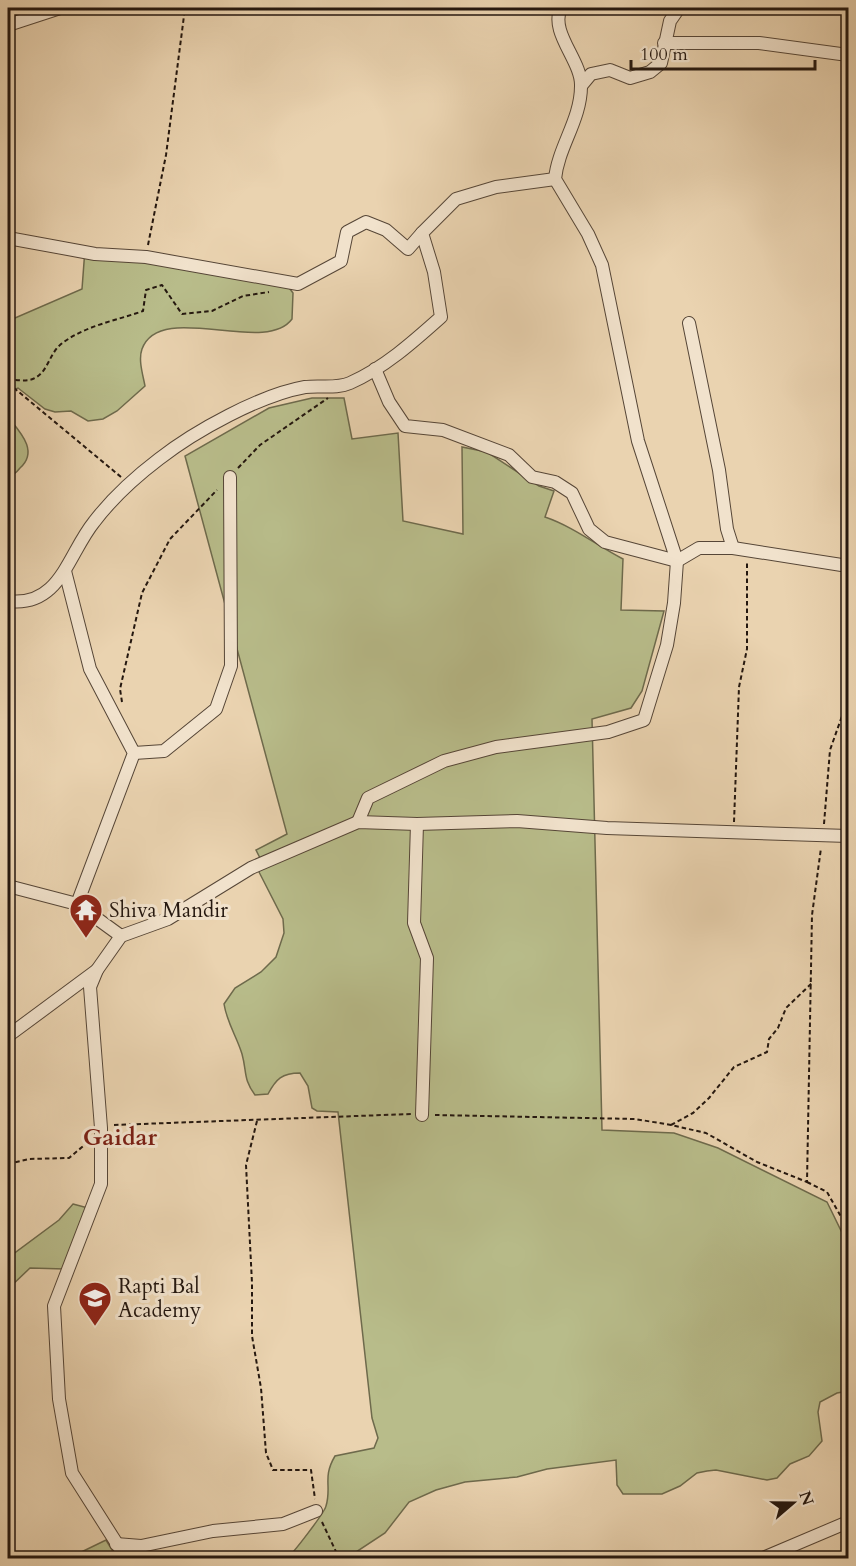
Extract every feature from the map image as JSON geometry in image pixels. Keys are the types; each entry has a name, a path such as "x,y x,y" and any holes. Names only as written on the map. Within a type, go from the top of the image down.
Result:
{"street":[{"path":"8,25 60,8"},
{"path":"358,822 368,798 444,761 496,747 608,732 644,720 667,645 674,603 677,561 638,441 602,265 588,234 555,179 563,146 576,118 581,86 578,69 561,29 559,13 561,8"},
{"path":"581,86 591,74 610,70 630,78 650,72 661,63 670,21 679,8"},
{"path":"664,43 759,43 849,55"},
{"path":"8,238 95,254 146,257 298,284 341,261 347,232 366,222 386,230 408,249 456,199 496,187 555,179"},
{"path":"8,601 24,603 48,592 65,571 93,523 127,483 173,448 262,399 305,387 347,385 405,348 441,317 434,272 422,233"},
{"path":"689,323 719,470 727,529 733,548"},
{"path":"375,369 389,402 405,426 443,430 509,455 532,477 555,482 572,493 589,529 604,542 677,561 699,548 733,548 849,566"},
{"path":"134,753 164,751 216,709 220,698 231,666 230,477"},
{"path":"65,571 90,669 134,753 77,904"},
{"path":"126,1558 72,1473 59,1399 54,1306 101,1184 101,1128 90,987 97,970 121,936 168,920 251,868 358,822 417,824 517,821 734,834 849,836"},
{"path":"417,824 414,923 427,958 422,1114"},
{"path":"8,886 77,904 121,936"},
{"path":"8,1036 97,970"},
{"path":"116,1544 141,1546 213,1531 283,1524 316,1511"},
{"path":"763,1558 849,1522"}],"path":[{"path":"146,257 166,155 185,8"},
{"path":"8,379 32,380 42,374 52,352 64,342 93,326 143,311 146,290 162,285 182,314 212,311 243,296 274,291"},
{"path":"8,383 91,453 115,469 127,483"},
{"path":"123,709 120,689 142,593 170,538 260,445 328,398"},
{"path":"734,834 739,687 747,649 747,551"},
{"path":"807,1182 813,982 812,915 823,836 830,750 840,717 849,699"},
{"path":"671,1125 693,1113 710,1098 734,1066 767,1052 769,1039 778,1028 786,1008 813,982"},
{"path":"8,1164 29,1159 69,1158 101,1128 108,1125 422,1114 635,1119 706,1132 757,1162 807,1182 826,1192 849,1229"},
{"path":"257,1121 246,1165 252,1282 252,1335 261,1388 266,1453 273,1470 311,1470 316,1511 339,1558"}],"green space":[{"path":"85,249 287,285 293,293 292,319 279,329 260,332 169,329 153,335 142,349 141,363 145,386 117,411 103,419 88,421 71,411 55,412 45,409 18,388 8,392 8,321 82,289"},
{"path":"312,398 344,398 352,439 398,433 403,521 463,534 462,447 487,452 539,486 554,491 545,517 575,531 623,559 621,610 664,611 642,691 631,708 592,719 602,1130 674,1133 718,1148 827,1202 848,1245 848,1391 837,1393 820,1402 818,1412 822,1441 809,1456 790,1464 777,1478 767,1480 716,1470 697,1473 680,1486 662,1494 623,1494 617,1485 616,1460 547,1469 517,1477 465,1482 436,1490 409,1502 385,1533 347,1558 287,1558 308,1533 326,1506 329,1470 335,1456 374,1448 378,1438 372,1418 338,1112 317,1111 312,1108 308,1086 300,1073 280,1078 268,1094 255,1095 247,1080 242,1054 224,1004 235,988 261,972 276,957 284,933 283,919 259,872 261,860 256,850 287,834 185,456 269,408"},
{"path":"8,417 26,442 28,455 17,471 8,475"},
{"path":"73,1204 88,1208 65,1269 30,1268 8,1289 8,1258 59,1220"},
{"path":"106,1540 117,1558 69,1558"}],"place":[{"name":"Shiva Mandir","path":"86,939"},
{"name":"Rapti Bal Academy","path":"95,1327"}],"district":[{"name":"Gaidar","path":"120,1137"}]}
